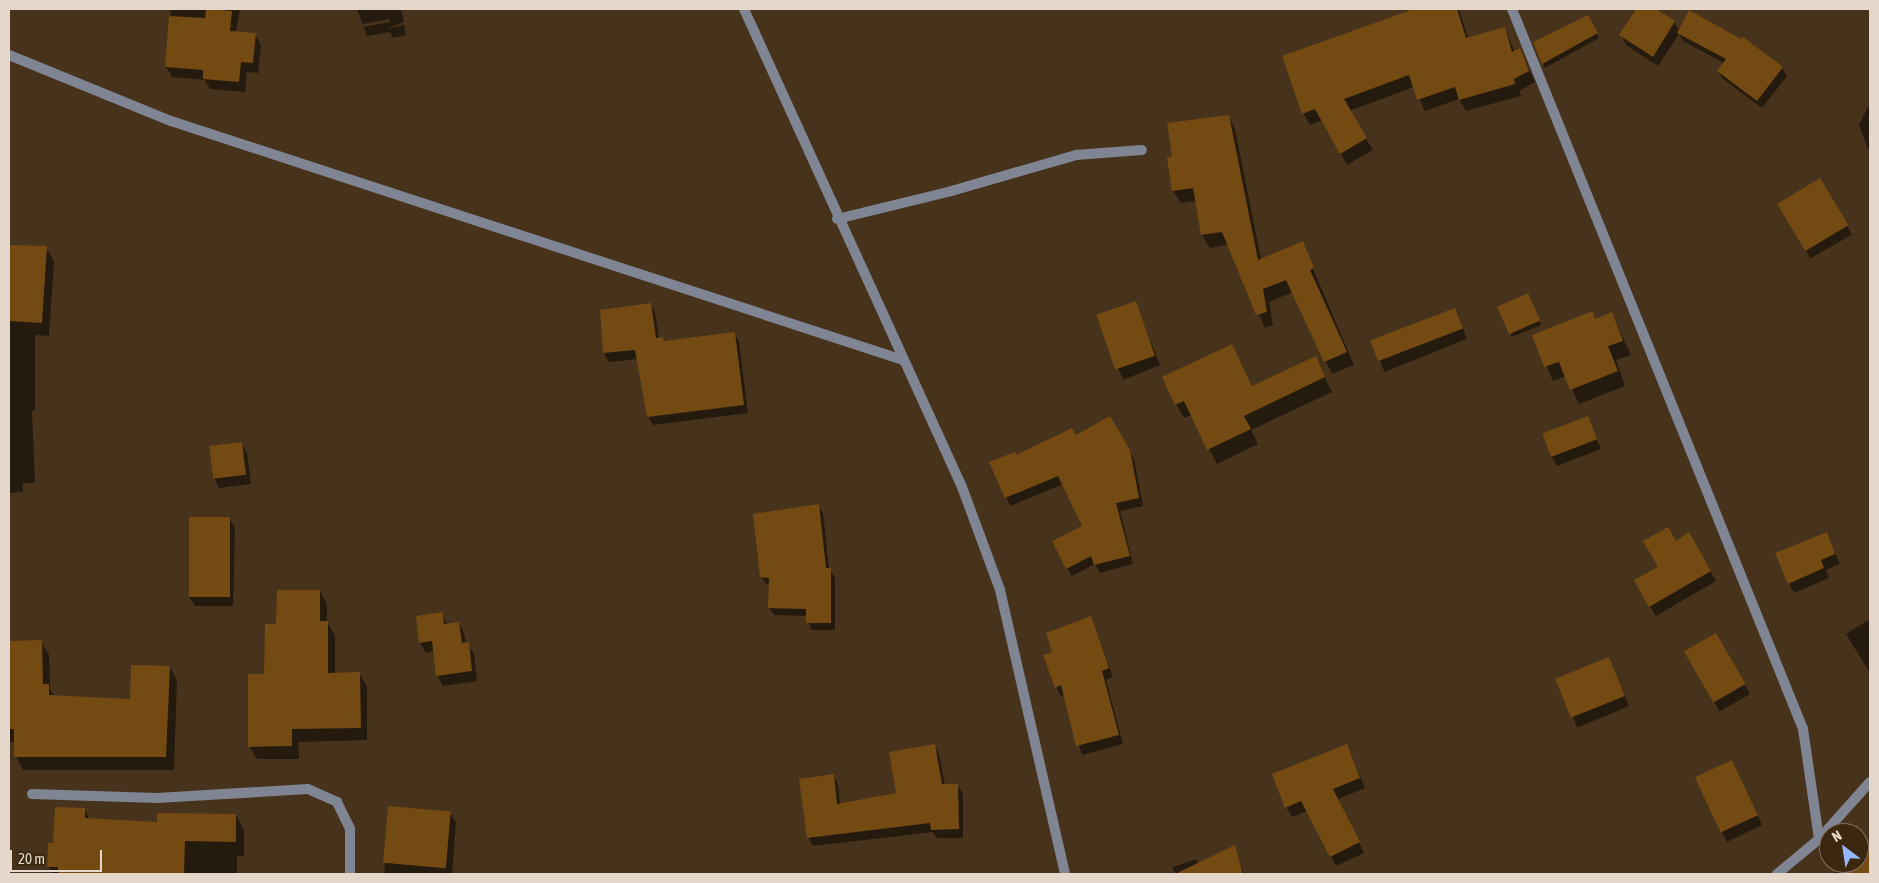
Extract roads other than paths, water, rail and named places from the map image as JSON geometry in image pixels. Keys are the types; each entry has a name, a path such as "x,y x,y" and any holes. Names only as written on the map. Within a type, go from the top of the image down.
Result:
{"street":[{"path":"744,9 837,219 962,487 1000,590 1065,874"},
{"path":"1512,9 1803,729 1819,839 1777,874"},
{"path":"9,55 171,120 903,360"},
{"path":"837,219 948,192 1076,155 1142,150"},
{"path":"1833,823 1870,782"},
{"path":"32,794 157,798 308,789 337,802 350,829 350,874"}]}
